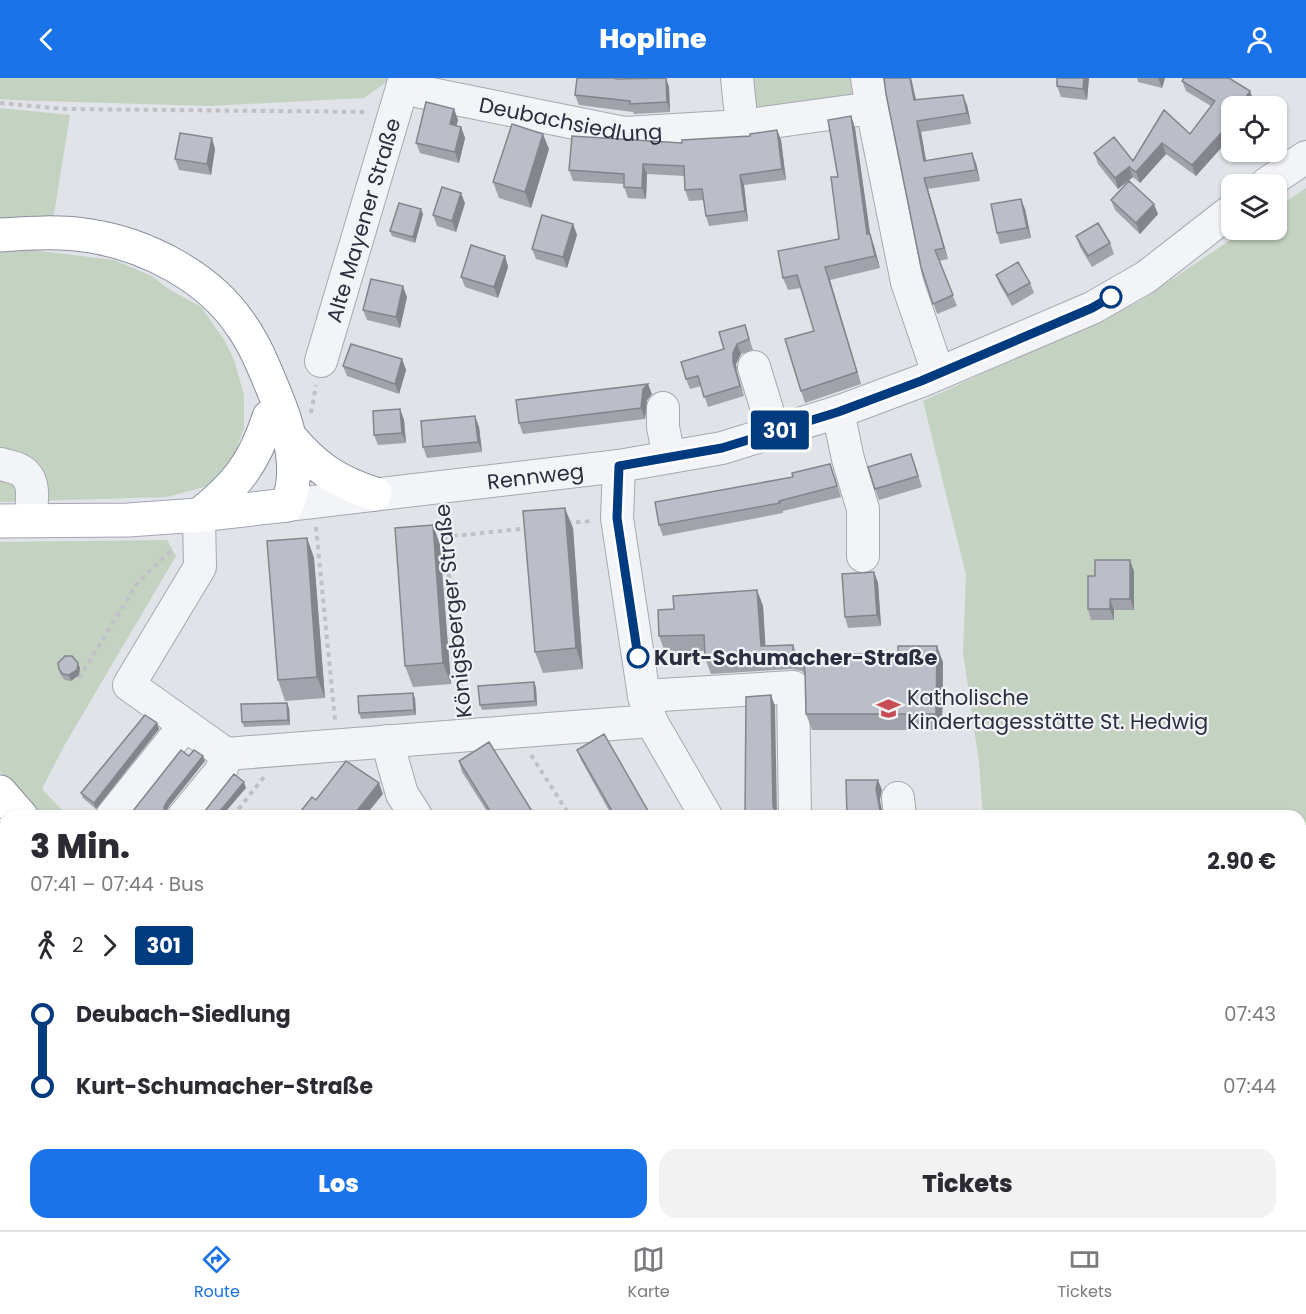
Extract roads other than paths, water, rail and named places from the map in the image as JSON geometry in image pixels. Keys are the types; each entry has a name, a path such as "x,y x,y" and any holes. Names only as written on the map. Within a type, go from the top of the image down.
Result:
{"main road":[{"path":"0,235 58,232 92,236 151,255 194,279 240,322 305,455 323,471 340,481 375,494"},
{"path":"287,504 292,493 294,474 289,425"},
{"path":"200,541 224,495 250,462 261,441 289,425"},
{"name":"Rennweg","path":"15,521 128,520 200,541 287,504"},
{"path":"0,792 16,810"}],"street":[{"path":"737,78 742,126"},
{"name":"Deubachsiedlung","path":"401,93 624,133 742,126 869,93 907,282 938,373"},
{"name":"Alte Mayener Straße","path":"321,361 401,93"},
{"path":"1281,174 1306,157"},
{"name":"Rennweg","path":"287,504 619,466 722,448 838,412 1092,308 1132,286 1221,218"},
{"path":"754,367 774,432"},
{"path":"663,408 663,427 669,457"},
{"path":"838,412 863,509 864,556"},
{"path":"1,464 22,471 30,481 32,493 15,521"},
{"path":"619,466 617,518 647,709 703,810"},
{"path":"189,810 220,771 226,754 129,685 200,541"},
{"path":"647,709 793,687 795,810"},
{"name":"Königsberger Straße","path":"226,754 516,731 647,709"},
{"path":"117,810 185,725"},
{"path":"387,741 402,794 412,810"}],"place":[{"name":"Kurt-Schumacher-Straße","path":"638,657"},
{"name":"Katholische Kindertagesstätte St. Hedwig","path":"889,709"}]}
